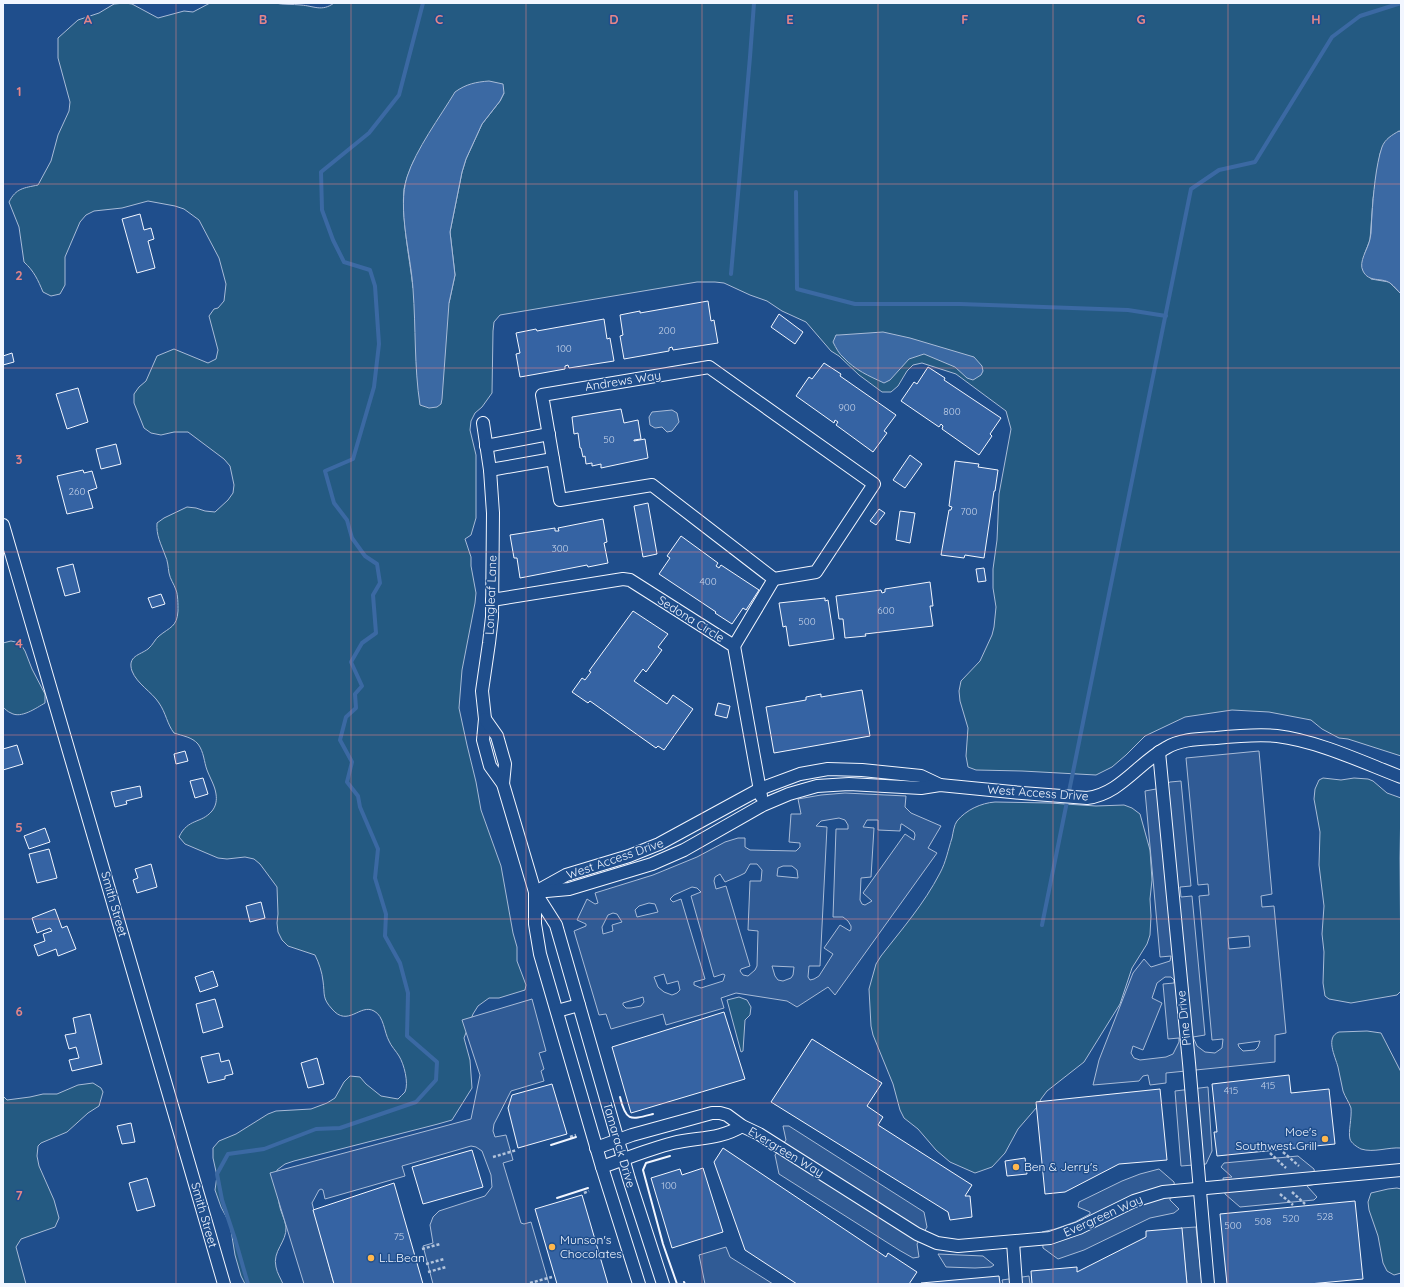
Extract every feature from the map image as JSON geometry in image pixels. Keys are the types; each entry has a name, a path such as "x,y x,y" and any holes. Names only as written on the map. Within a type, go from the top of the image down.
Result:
{"street":[{"name":"Andrews Way","path":"709,367 874,484 816,572 774,579 652,485 560,500 549,434 542,395 709,367"},
{"name":"Longleaf Lane","path":"483,423 490,470 493,513 492,600 489,643 482,691 485,719 497,736 505,764 503,784 535,892"},
{"path":"486,446 549,434"},
{"path":"490,470 553,459"},
{"name":"Smith Street","path":"3,524 224,1284"},
{"name":"Sedona Circle","path":"492,600 623,579 630,580 734,646 763,805"},
{"path":"734,646 774,579"},
{"name":"West Access Drive","path":"535,892 569,889 652,864 684,850 763,805 799,790 828,784 921,788 940,785 1083,798 1097,796 1111,790 1159,752 1173,745 1197,740 1245,736 1277,736 1308,742 1401,777"},
{"name":"Pine Drive","path":"1159,752 1189,1063 1208,1284"},
{"name":"West Access Drive","path":"535,892 566,875 629,856 659,844 686,831 760,790 800,774 834,769 876,771 921,776 940,785"},
{"name":"Tamarack Drive","path":"535,892 556,925 623,1159 663,1284"},
{"name":"Tamarack Drive","path":"535,892 535,924 537,938 556,1011 596,1148 639,1284"},
{"path":"556,1011 579,1005"},
{"name":"Evergreen Way","path":"596,1148 686,1119 712,1113 727,1115 742,1126 759,1134 917,1234 948,1246 1050,1238 1069,1232 1126,1204 1163,1192 1401,1170"},
{"name":"Evergreen Way","path":"602,1167 672,1144 700,1138 721,1136 742,1126"},
{"path":"1013,1242 1016,1284"}],"path":[{"path":"570,1137 576,1135"},
{"path":"493,1157 517,1150"},
{"path":"1283,1152 1313,1178"},
{"path":"1270,1154 1299,1179"},
{"path":"584,1193 589,1191"},
{"path":"422,1249 440,1244"},
{"path":"426,1264 444,1259"},
{"path":"428,1272 446,1267"},
{"path":"530,1283 552,1277"}],"shaded area":[{"path":"210,3 275,3 322,8 330,6 334,3 1401,3 1401,132 1399,131 1383,146 1380,154 1373,199 1370,240 1365,253 1371,279 1389,282 1401,294 1401,756 1348,739 1339,738 1322,729 1311,720 1269,712 1232,710 1185,717 1145,736 1112,767 1096,775 976,770 968,767 966,756 968,728 960,701 959,691 961,681 980,661 994,627 996,607 993,588 993,569 997,540 999,494 1011,429 1006,411 956,374 922,363 913,365 907,371 898,386 891,392 882,392 831,351 806,322 782,311 767,301 724,283 697,282 500,315 494,322 493,331 492,393 482,407 475,413 471,421 470,430 476,455 476,518 471,535 465,539 471,557 471,566 476,593 462,670 459,708 481,810 501,866 513,933 517,947 517,961 526,985 525,990 499,998 489,998 478,1006 473,1014 464,1038 470,1060 472,1088 452,1120 294,1161 285,1164 277,1170 277,1177 280,1186 279,1203 285,1221 286,1232 275,1261 277,1271 283,1284 245,1284 235,1255 230,1224 221,1207 215,1190 217,1176 213,1158 213,1148 219,1141 236,1134 268,1114 276,1111 311,1109 327,1103 335,1098 344,1082 350,1076 360,1077 381,1096 398,1099 405,1092 406,1079 401,1059 390,1043 382,1020 377,1013 369,1009 349,1016 338,1014 332,1009 325,999 322,974 315,955 288,946 282,940 278,932 277,923 277,887 260,864 254,859 245,857 227,859 218,858 185,844 179,837 186,827 208,815 212,811 216,803 214,785 207,770 202,750 198,744 190,738 174,733 159,703 137,680 132,671 131,662 133,659 148,649 158,637 174,624 178,611 177,592 159,539 157,523 187,507 215,512 233,493 234,485 230,466 224,459 188,432 174,432 161,435 151,433 144,428 134,403 134,394 146,381 157,356 174,349 208,363 216,359 218,350 209,316 214,309 218,308 224,301 226,284 219,258 199,220 184,209 148,201 122,208 94,211 86,215 80,222 65,257 65,285 60,294 51,296 43,292 35,276 24,262 19,227 9,202 21,189 38,185 51,161 58,135 69,111 70,102 58,58 58,38 78,20 99,13 114,4 132,4 158,18 184,11 193,12","holes":["504,93 500,101 482,124 466,159 462,172 450,232 455,275 449,303 413,288 403,200 405,185 414,160"]},
{"path":"489,81 503,84 504,93 500,101 482,124 466,159 462,172 450,232 455,275 449,303 442,399 441,404 437,407 429,408 420,405 418,390 413,289 404,218 404,190 407,177 416,155 455,92 471,84"},
{"path":"1399,131 1401,132 1401,294 1387,281 1368,277 1363,271 1362,267 1362,260 1371,236 1376,171 1380,154 1387,139"},
{"path":"883,332 910,338 974,357 982,366 983,371 981,375 973,380 967,378 955,367 924,354 909,359 890,380 884,383 862,372 848,362 836,349 833,342 836,335"},
{"path":"672,410 677,413 679,422 672,431 667,432 662,427 655,428 650,425 649,417 652,412"},
{"path":"11,641 20,643 45,694 45,703 19,715 10,713 3,707 3,643"},
{"path":"1259,751 1272,894 1261,896 1262,907 1274,906 1286,1033 1275,1035 1275,1062 1166,1073 1166,1083 1150,1085 1148,1075 1143,1076 1139,1081 1093,1085 1099,1060 1133,973 1144,959 1151,967 1170,961 1171,956 1160,957 1145,791 1156,789 1170,782 1181,781 1191,886 1180,887 1181,897 1192,896 1205,1035 1193,1037 1197,1046 1205,1052 1215,1053 1222,1048 1223,1039 1212,1040 1199,896 1209,895 1208,884 1198,885 1186,758","holes":["1249,936 1250,947 1229,949 1228,938","1165,977 1171,977 1174,980 1174,983 1163,984 1168,1039 1179,1038 1179,1042 1173,1054 1166,1057 1140,1060 1134,1058 1131,1053 1133,1046 1143,1050 1162,1003 1152,998 1157,983","1260,1041 1255,1050 1243,1051 1238,1044"]},
{"path":"1323,778 1341,780 1354,778 1368,779 1373,781 1387,793 1401,798 1401,991 1397,995 1351,1003 1329,999 1325,996 1323,983 1324,952 1322,934 1324,906 1319,865 1320,832 1314,799 1315,789 1319,780"},
{"path":"845,793 906,796 905,807 911,813 941,826 928,848 937,853 835,995 828,987 797,1007 787,1001 736,993 721,998 724,1008 666,1025 663,1014 611,1029 606,1014 599,1015 574,931 586,926 586,924 577,920 587,899 595,904 598,903 595,893 653,875 697,857 725,842 738,838 745,838 745,847 750,850 796,851 800,847 800,843 789,842 791,814 801,814 798,799","holes":["839,818 845,820 848,825 848,829 836,829 833,917 843,917 848,921 851,929 850,931 840,925 824,948 833,954 819,976 810,980 808,977 809,966 820,966 827,827 816,826 821,821","867,820 878,820 878,830 900,831 902,824 914,832 915,835 914,840 905,834 863,893 872,901 865,905 862,904 860,900 861,878 871,877 874,828 863,827","750,864 757,864 762,870 761,881 750,881 748,930 758,931 757,966 748,976 743,975 740,971 741,969 750,966 726,886 716,889 714,881 715,877 720,874 725,882 745,873","783,866 792,866 797,870 798,878 777,876 778,868","692,887 697,888 701,892 691,896 714,977 723,974 725,975 723,981 701,988 694,985 694,982 705,979 681,899 673,902 670,899 674,895","649,903 655,904 658,912 637,917 635,910 639,906","613,913 617,914 622,922 612,925 613,931 603,934 602,927 608,915","772,966 794,967 791,978 783,981 778,980","664,974 667,984 678,981 680,990 677,993 672,995 664,992 658,987 654,977","643,997 644,1002 641,1006 626,1008 623,1003"]},
{"path":"995,802 1096,806 1124,805 1132,808 1140,814 1150,850 1152,880 1150,899 1150,935 1147,944 1132,968 1120,1004 1084,1062 1047,1091 1037,1107 1018,1129 1005,1153 992,1167 975,1173 950,1162 936,1150 918,1129 904,1118 900,1110 893,1084 873,1035 871,1026 869,989 876,964 920,906 940,873 957,821 974,808"},
{"path":"739,997 747,1000 751,1007 750,1015 745,1020 743,1051 741,1052 727,1000"},
{"path":"532,999 546,1051 539,1053 544,1069 541,1071 544,1081 511,1091 494,1124 493,1131 495,1137 506,1135 513,1160 503,1163 521,1223 524,1224 531,1222 549,1284 433,1284 423,1246 433,1243 430,1225 433,1217 439,1211 485,1196 492,1187 491,1175 482,1151 471,1146 402,1166 405,1176 325,1199 323,1190 319,1190 312,1203 334,1284 304,1284 270,1173 471,1119 480,1075 462,1020"},
{"path":"1367,1031 1381,1033 1401,1072 1401,1148 1366,1150 1356,1146 1350,1139 1351,1108 1343,1091 1333,1052 1332,1042 1335,1034 1339,1032"},
{"path":"93,1083 101,1088 103,1092 99,1106 88,1113 67,1132 41,1143 38,1146 37,1156 39,1166 54,1200 59,1218 55,1227 21,1239 16,1247 26,1284 3,1284 3,1096 7,1100 43,1094 57,1094 78,1085"},
{"path":"1208,1087 1212,1151 1206,1164 1181,1166 1175,1091"},
{"path":"783,1126 789,1126 924,1212 927,1227 917,1244 919,1257 913,1258 899,1250 779,1174 775,1155 786,1140"},
{"path":"1298,1156 1314,1169 1316,1184 1307,1186 1317,1197 1314,1200 1240,1207 1225,1194 1223,1178 1232,1177 1221,1167 1224,1163"},
{"path":"1159,1169 1174,1182 1176,1197 1170,1198 1170,1200 1179,1209 1174,1213 1150,1218 1084,1250 1058,1259 1043,1248 1042,1232 1075,1222 1090,1214 1090,1212 1078,1207 1079,1202 1122,1181"},
{"path":"1397,1188 1401,1189 1401,1273 1394,1275 1387,1271 1383,1263 1378,1236 1369,1210 1368,1202 1371,1193"},
{"path":"1196,1227 1202,1284 1187,1284 1181,1228"},
{"path":"726,1247 730,1257 773,1284 705,1284 699,1255"},
{"path":"938,1254 983,1256 994,1265 991,1267 975,1268 946,1267"},
{"path":"1029,1276 1030,1284 1003,1284 1002,1280"}],"building":[{"path":"140,214 144,230 151,228 154,239 148,241 155,268 137,273 122,219"},
{"path":"708,301 711,321 714,320 718,343 673,350 672,347 669,348 669,351 624,359 620,336 623,335 620,315"},
{"path":"779,314 803,332 795,344 771,327"},
{"path":"604,319 607,339 610,338 614,361 569,368 568,365 565,366 565,369 520,377 516,354 520,353 516,333 536,329 537,331"},
{"path":"12,353 14,362 3,365 3,356"},
{"path":"824,363 896,415 884,431 887,433 873,452 836,425 838,422 835,420 834,423 796,396 809,377 812,379"},
{"path":"928,367 945,378 944,380 1001,418 990,434 992,436 979,455 942,429 943,426 941,424 939,427 901,401 914,382 917,384"},
{"path":"78,388 88,422 67,429 56,394"},
{"path":"621,409 624,423 638,420 641,439 634,441 645,439 648,458 601,468 601,464 592,466 592,463 586,464 585,456 583,457 580,448 578,433 574,434 572,417"},
{"path":"116,444 121,464 101,469 96,449"},
{"path":"910,455 922,464 905,488 893,480"},
{"path":"955,461 979,464 978,467 998,470 984,558 965,555 964,558 941,555 949,510 951,510 952,507 949,506"},
{"path":"83,470 84,473 92,471 97,488 88,491 93,508 67,514 57,476"},
{"path":"648,503 657,554 643,557 634,506"},
{"path":"879,509 885,513 876,525 870,521"},
{"path":"900,511 915,513 910,543 896,540"},
{"path":"603,519 607,542 604,543 608,563 588,567 587,565 520,578 517,558 514,558 510,535 555,528 555,531 559,531 558,528"},
{"path":"681,536 718,563 716,566 719,568 721,565 759,590 746,610 743,608 732,624 659,574 670,558 667,556"},
{"path":"73,564 80,592 65,596 57,568"},
{"path":"984,568 986,581 978,582 976,569"},
{"path":"930,582 933,606 930,606 933,626 865,634 866,636 845,638 843,619 839,619 836,596 881,590 882,593 885,592 885,589"},
{"path":"161,594 165,604 152,608 148,598"},
{"path":"825,598 825,601 828,600 834,639 789,646 786,626 783,627 779,603"},
{"path":"633,611 668,634 658,647 662,650 646,672 643,669 634,681 667,704 673,695 693,709 664,750 658,746 656,748 590,701 588,703 572,692 582,678 585,680 591,672 589,671"},
{"path":"862,690 870,736 774,753 766,707 806,700 806,697 821,694 821,697"},
{"path":"718,703 730,706 727,718 715,715"},
{"path":"17,745 23,764 3,770 3,749"},
{"path":"185,751 188,761 176,764 174,754"},
{"path":"203,778 208,794 195,798 190,781"},
{"path":"140,786 142,797 126,801 127,804 115,807 111,792"},
{"path":"45,828 50,842 29,849 24,836"},
{"path":"49,849 57,878 37,883 29,854"},
{"path":"151,864 157,887 137,893 133,880 138,878 135,869"},
{"path":"261,902 265,918 250,922 246,906"},
{"path":"55,909 62,928 67,926 76,949 58,956 56,949 38,956 34,945 45,941 43,934 52,931 50,928 37,933 32,918"},
{"path":"213,971 218,986 200,992 195,977"},
{"path":"215,999 223,1027 203,1033 196,1004"},
{"path":"724,1012 745,1079 631,1113 612,1047"},
{"path":"90,1014 102,1064 72,1071 69,1060 79,1058 76,1047 69,1049 65,1035 76,1033 73,1018"},
{"path":"812,1039 882,1083 867,1106 883,1117 878,1125 972,1185 965,1196 970,1196 972,1217 950,1220 948,1212 771,1102"},
{"path":"219,1053 221,1062 229,1060 233,1074 225,1076 225,1079 208,1083 201,1057"},
{"path":"317,1058 324,1084 308,1088 301,1063"},
{"path":"1289,1075 1291,1093 1329,1089 1335,1144 1217,1156 1214,1132 1217,1132 1212,1084"},
{"path":"552,1084 567,1134 518,1148 508,1108 512,1095"},
{"path":"1160,1089 1167,1160 1119,1164 1065,1192 1045,1194 1036,1102"},
{"path":"131,1123 135,1142 122,1144 117,1126"},
{"path":"723,1148 886,1257 888,1253 917,1272 909,1284 797,1284 745,1250 714,1162"},
{"path":"472,1150 483,1187 423,1204 412,1167"},
{"name":"Ben & Jerry's","path":"1025,1158 1027,1174 1007,1176 1005,1161"},
{"path":"703,1168 723,1232 672,1248 651,1178 680,1169 682,1175"},
{"path":"147,1178 155,1206 137,1211 129,1183"},
{"name":"L.L.Bean","path":"394,1183 423,1284 334,1284 313,1210"},
{"path":"582,1195 608,1284 557,1284 535,1209"},
{"path":"1355,1201 1363,1279 1309,1284 1227,1284 1220,1214"},
{"path":"1182,1228 1187,1284 1032,1284 1031,1271 1077,1267 1077,1272 1146,1237 1146,1231"},
{"path":"999,1276 1000,1284 921,1284 921,1283"}],"waterway":[{"path":"248,1284 222,1200 217,1174 228,1154 264,1149 316,1129 340,1128 416,1102 436,1080 437,1062 407,1036 408,993 400,963 385,936 386,914 375,878 378,849 360,807 358,796 347,782 352,762 340,740 346,717 356,708 355,694 362,686 351,662 362,643 376,633 373,595 380,583 377,564 365,556 352,538 347,520 334,503 325,471 353,459 374,387 379,344 375,286 370,270 344,262 333,240 322,210 321,172 369,133 399,95 423,3"},
{"path":"731,274 754,3"},
{"path":"1042,925 1191,189 1219,170 1255,162 1332,37 1360,16 1401,3"},
{"path":"796,192 797,289 855,304 960,304 1128,310 1166,316"}],"wall":[{"path":"620,1097 624,1111 630,1117 634,1118 653,1114"},
{"path":"551,1145 576,1137"},
{"path":"670,1156 646,1163 643,1170 663,1244 677,1284"},
{"path":"557,1198 588,1188"}],"place":[{"name":"Moe's Southwest Grill","path":"1325,1139"},
{"name":"Ben & Jerry's","path":"1016,1167"},
{"name":"Munson's Chocolates","path":"552,1247"},
{"name":"L.L.Bean","path":"371,1258"}]}
